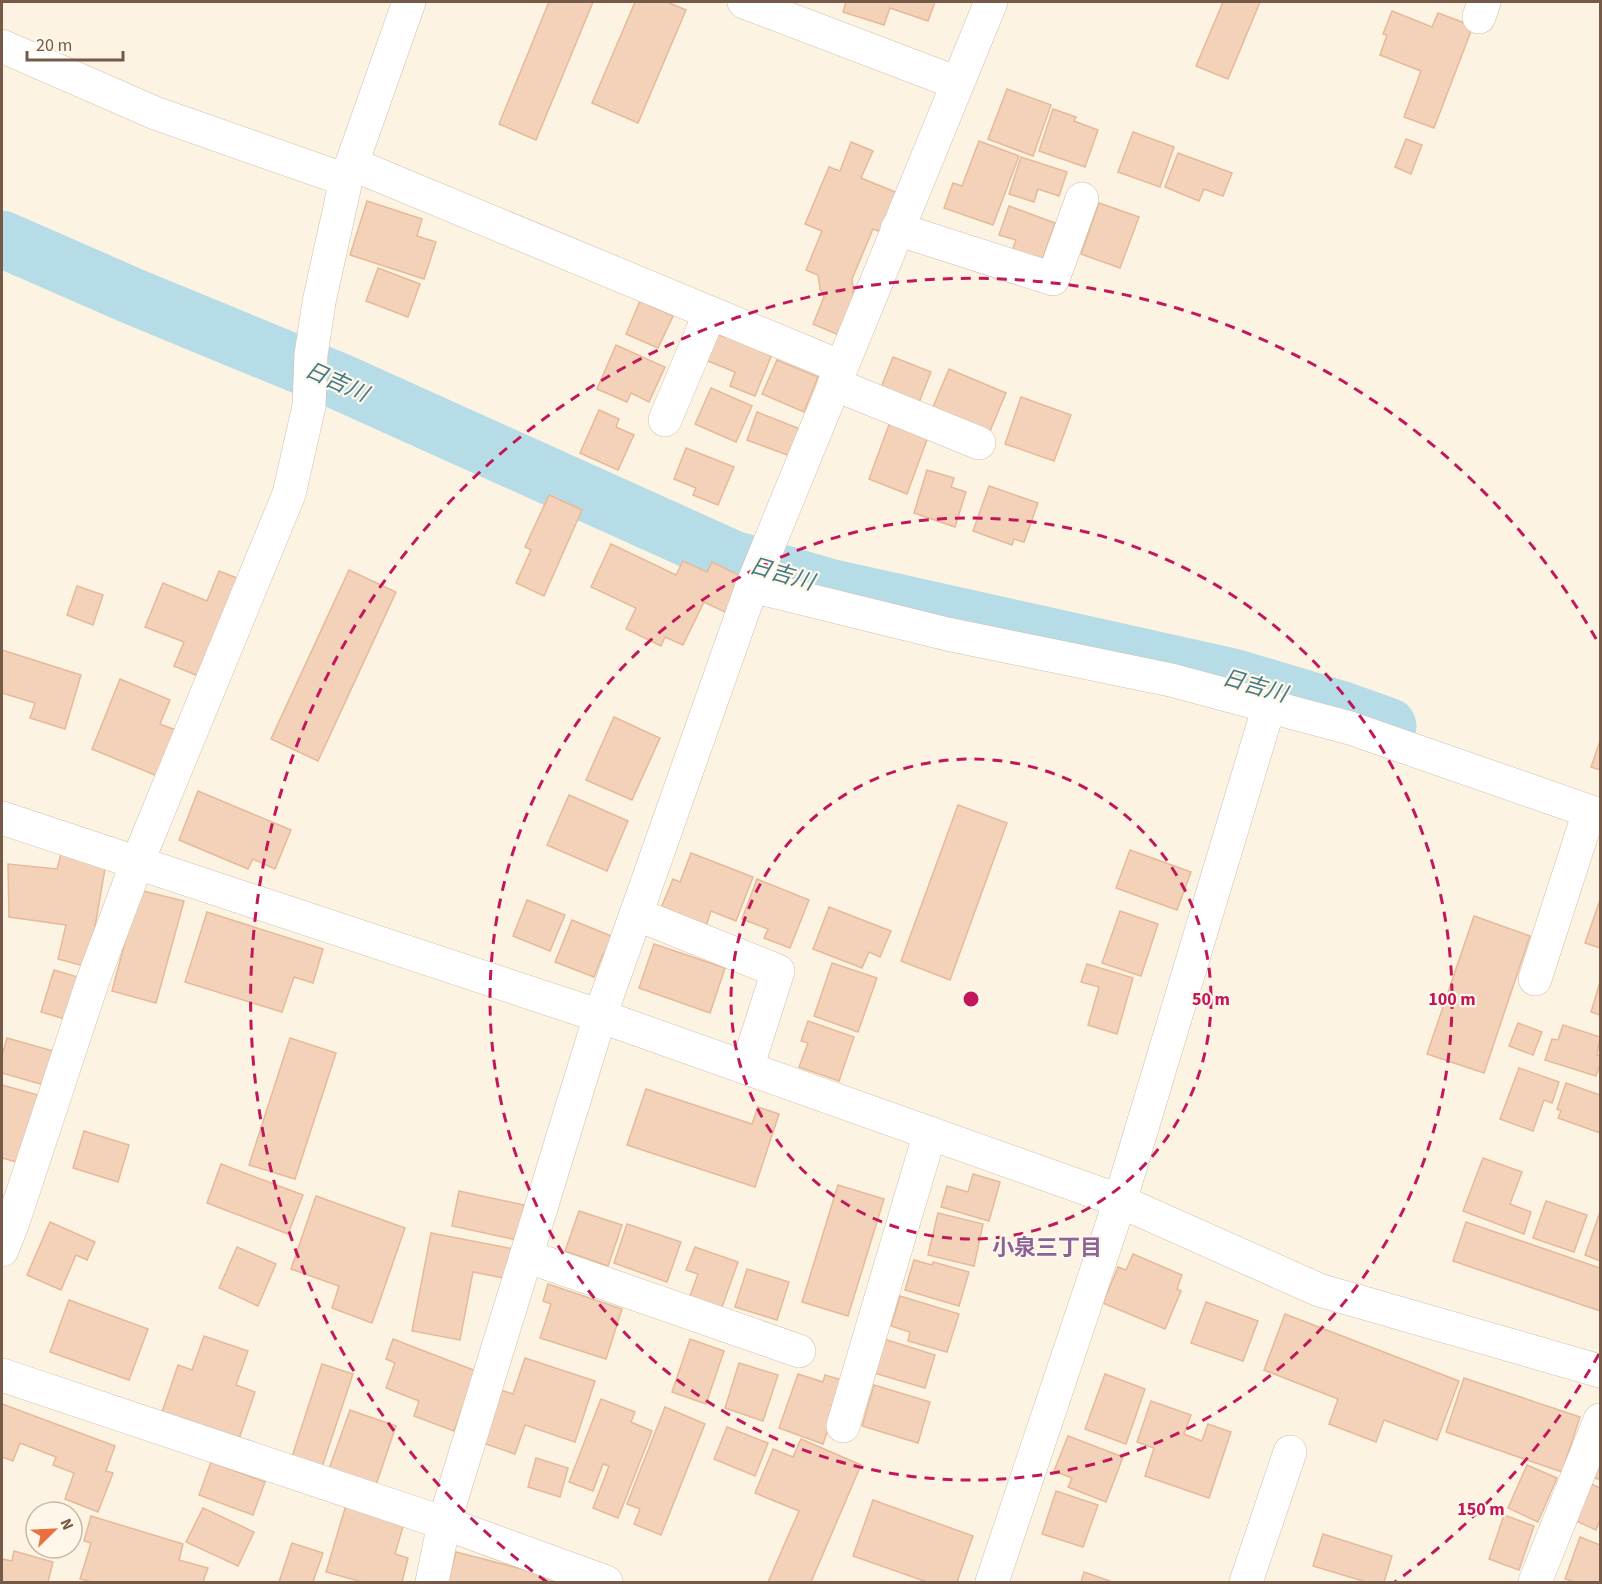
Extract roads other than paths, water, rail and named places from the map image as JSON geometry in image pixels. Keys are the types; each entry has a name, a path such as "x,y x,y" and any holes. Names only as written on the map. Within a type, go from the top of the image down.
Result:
{"street":[{"path":"2,1250 14,1176 93,980 137,863 289,494 309,406 310,355 319,302 349,172 409,2"},
{"path":"744,2 957,83"},
{"path":"432,1582 444,1523 600,1016 752,586 991,2"},
{"path":"2,46 156,113 349,172 710,313 979,443"},
{"path":"897,229 1053,279 1082,199"},
{"path":"665,420 710,313"},
{"path":"752,586 947,634 1171,680 1269,706 1350,728 1595,814 1535,979"},
{"path":"992,1582 1119,1201 1269,706"},
{"path":"2,818 600,1016 930,1133 1119,1201 1319,1290 1600,1371"},
{"path":"636,914 778,971 747,1068"},
{"path":"843,1426 930,1133"},
{"path":"526,1256 799,1352"},
{"path":"2,1375 444,1523 606,1582"},
{"path":"1535,1582 1600,1420"},
{"path":"1246,1582 1290,1452"}],"waterway":[{"name":"日吉川","path":"2,239 132,296 336,380 733,559 829,587 1233,677 1388,726"}],"district":[{"name":"小泉三丁目","path":"1047,1247"}]}
